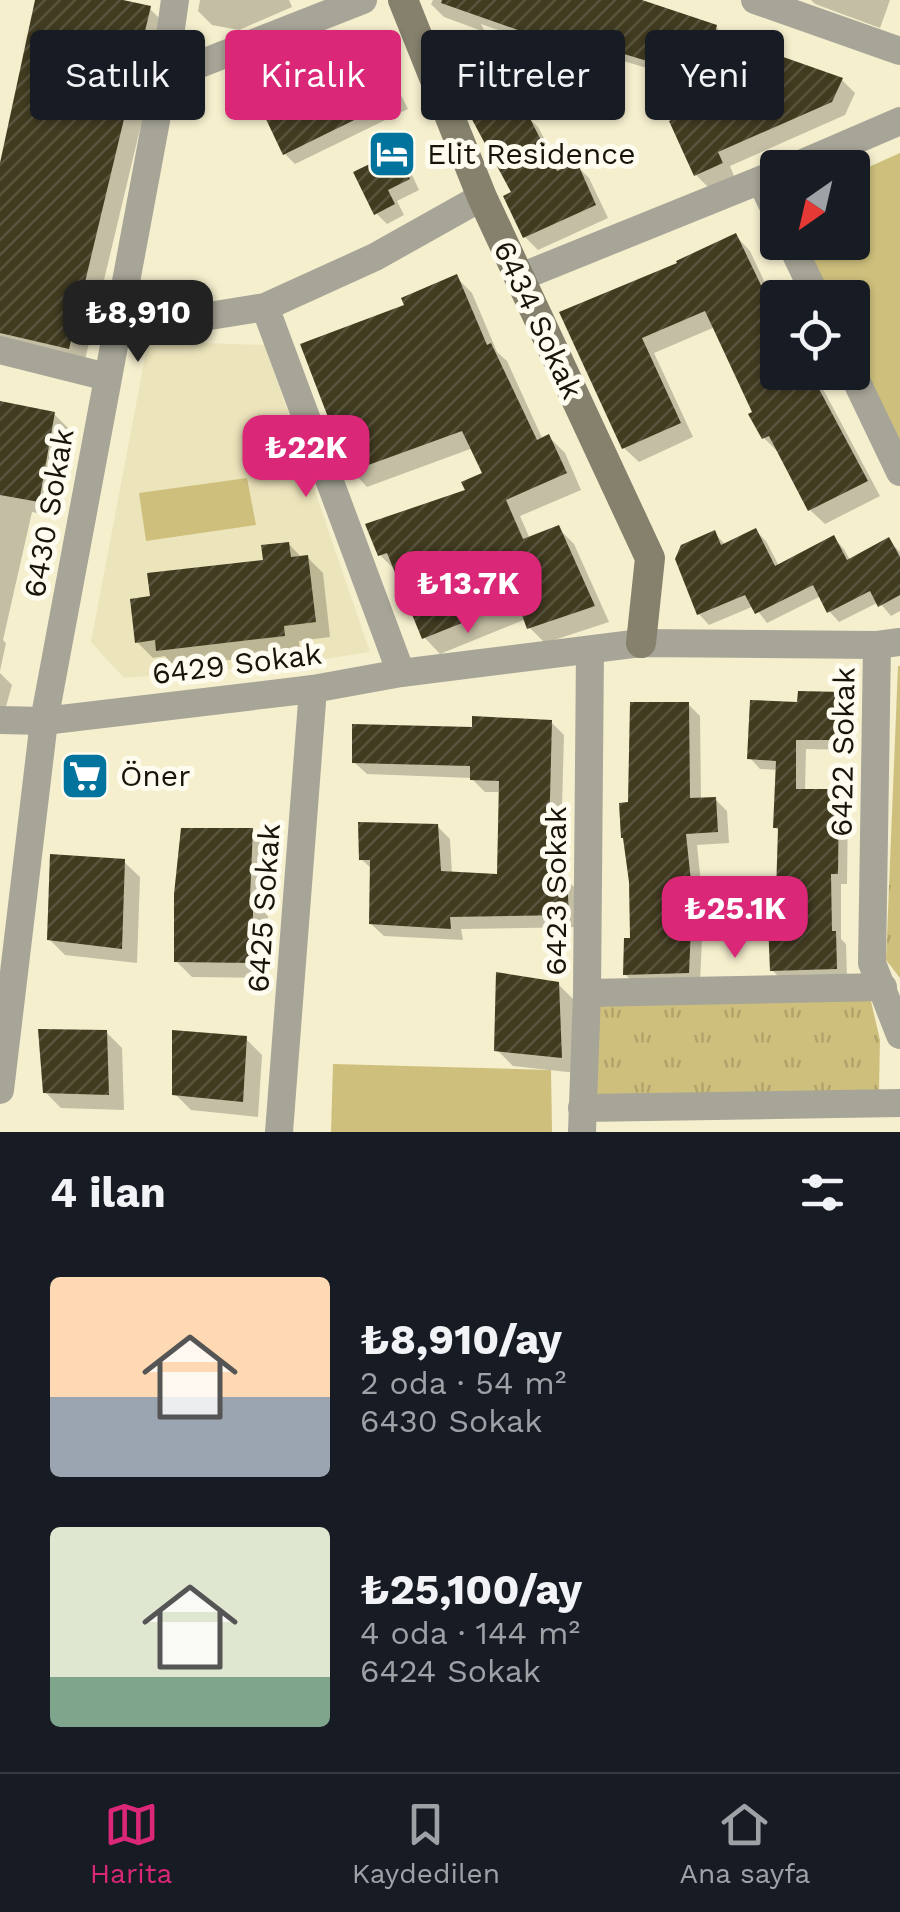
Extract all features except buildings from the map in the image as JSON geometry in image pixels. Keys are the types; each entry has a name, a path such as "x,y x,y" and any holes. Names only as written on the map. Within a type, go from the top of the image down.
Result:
{"street":[{"name":"6430 Sokak","path":"171,30 175,0"},
{"path":"205,62 363,0"},
{"name":"6434 Sokak","path":"403,0 482,197 650,558 641,643"},
{"path":"756,0 900,51"},
{"name":"6430 Sokak","path":"0,1090 44,721 156,120"},
{"path":"833,150 900,121"},
{"path":"518,278 760,181"},
{"path":"116,330 265,307 376,257 482,197"},
{"path":"265,307 401,673"},
{"path":"0,350 106,377"},
{"path":"861,390 900,472"},
{"name":"6429 Sokak","path":"0,720 44,721 641,643 888,644"},
{"name":"6422 Sokak","path":"888,644 872,964 900,1035"},
{"name":"6423 Sokak","path":"582,1120 588,993 590,651"},
{"name":"6425 Sokak","path":"280,1132 312,688"},
{"path":"588,993 883,987"},
{"path":"582,1120 900,1102"}],"shaded area":[{"path":"148,341 265,345 370,652 291,664 124,678 91,642"}],"green space":[{"path":"900,153 900,447 870,384 870,280 820,280 810,260 870,260 870,166"},
{"path":"247,478 256,525 146,541 139,493"},
{"path":"900,666 900,978 886,960"},
{"path":"587,993 870,997 880,1040 879,1091 582,1108"},
{"path":"333,1064 551,1070 552,1132 331,1132"}],"place":[{"name":"Elit Residence","path":"392,154"},
{"name":"Öner","path":"85,776"}]}
